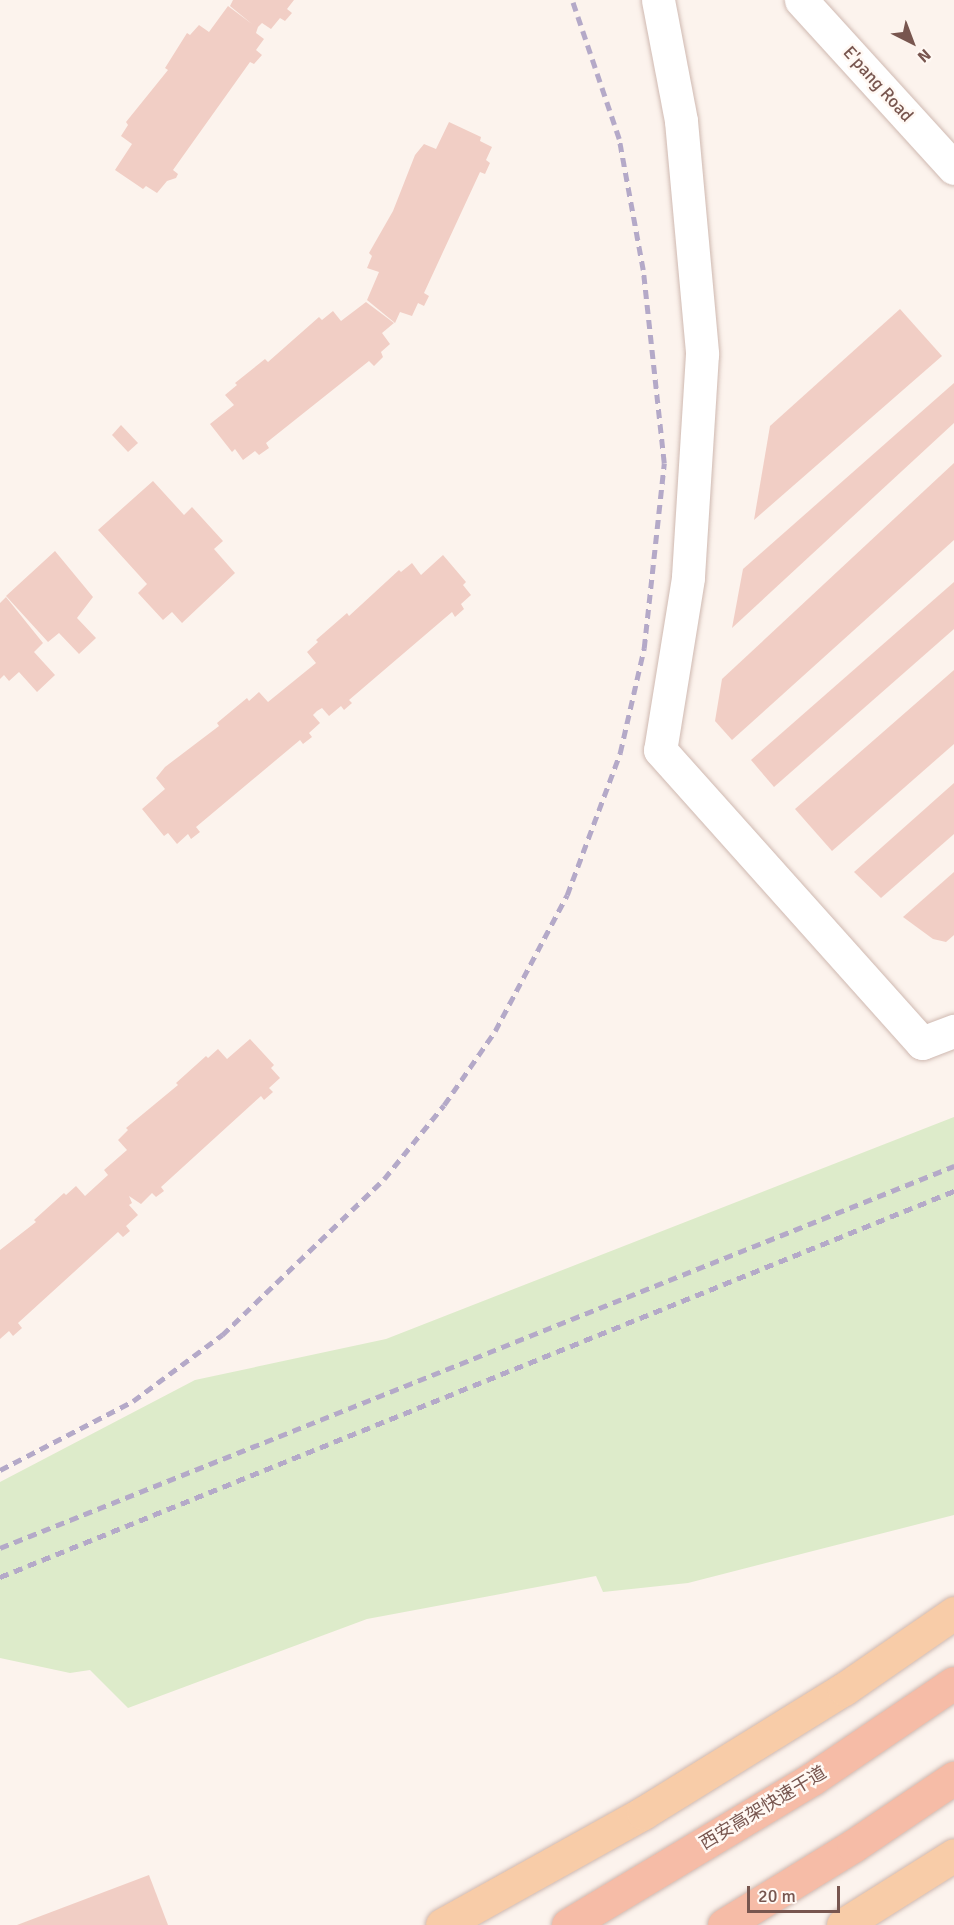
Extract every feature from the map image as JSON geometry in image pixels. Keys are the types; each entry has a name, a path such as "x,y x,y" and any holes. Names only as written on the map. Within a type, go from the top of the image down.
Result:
{"highway":[{"name":"西安高架快速干道","path":"568,1925 812,1779 954,1683"},
{"path":"724,1925 853,1846 954,1778"}],"main road":[{"path":"442,1925 643,1813 844,1689 954,1614"},
{"path":"843,1925 954,1856"}],"street":[{"path":"658,0 681,121 702,354 688,578 660,750 922,1043 954,1031"},
{"name":"E'pang Road","path":"801,0 954,168"}],"green space":[{"path":"954,1117 954,1515 688,1583 603,1592 596,1576 367,1619 128,1708 90,1670 70,1673 0,1658 0,1482 195,1380 386,1339"}],"building":[{"path":"233,0 294,0 287,9 292,13 285,21 280,18 271,29 262,23 258,27 256,33 264,39 256,50 262,55 254,64 250,62 173,170 178,174 176,178 167,181 157,193 146,186 143,189 115,170 132,144 121,136 128,125 126,122 168,70 165,68 187,33 190,35 199,25 209,32 228,6 252,24 230,6"},
{"path":"449,122 481,137 480,141 492,147 486,160 490,163 485,174 480,172 424,293 429,296 424,306 418,303 412,316 400,312 395,323 367,300 379,272 367,268 372,256 369,253 393,211 415,155 424,144 436,149"},
{"path":"366,302 394,323 382,333 390,344 381,352 383,357 374,366 369,361 266,443 269,448 259,455 255,451 243,460 235,449 232,452 210,424 234,405 225,395 237,385 235,383 265,359 268,362 319,317 322,320 333,311 341,321"},
{"path":"900,309 942,356 754,520 770,426"},
{"path":"954,383 954,423 732,628 743,569"},
{"path":"121,425 138,443 128,452 112,435"},
{"path":"954,463 954,540 732,740 715,721 722,679"},
{"path":"153,481 184,515 192,507 223,541 214,549 235,573 182,623 172,612 163,620 138,593 147,584 98,530"},
{"path":"55,551 93,597 77,618 96,638 79,654 59,633 48,642 6,596"},
{"path":"443,555 466,582 463,585 471,595 461,604 464,609 455,617 452,612 349,700 352,703 344,710 341,706 329,716 322,708 317,711 313,715 320,723 309,733 312,737 303,744 300,740 196,827 200,832 191,839 188,834 177,844 168,833 164,836 142,809 165,789 156,778 165,767 219,726 217,723 247,698 249,701 259,692 268,702 316,663 307,652 318,642 316,640 347,613 349,616 399,570 401,572 412,563 421,575"},
{"path":"954,582 954,629 774,787 751,760"},
{"path":"6,597 43,643 34,652 55,675 37,692 19,672 9,681 4,675 0,679 0,603"},
{"path":"954,670 954,744 832,851 795,809"},
{"path":"954,783 954,834 881,898 854,872"},
{"path":"954,872 954,935 946,942 933,939 903,917"},
{"path":"250,1039 274,1065 271,1068 280,1078 269,1088 273,1092 264,1100 261,1096 161,1187 164,1191 156,1197 152,1193 141,1204 129,1196 132,1203 129,1205 138,1215 126,1226 130,1231 123,1237 118,1232 18,1323 22,1328 13,1336 9,1331 0,1339 0,1250 36,1222 34,1220 64,1193 66,1195 76,1186 85,1196 108,1175 104,1170 127,1150 118,1140 128,1130 126,1128 178,1085 176,1083 206,1056 208,1058 218,1049 227,1059"},
{"path":"149,1875 168,1925 17,1925"}],"railway":[{"path":"0,1470 133,1401 222,1335 384,1179 444,1105 495,1031 567,895 620,753 644,648 664,463 643,270 619,139 572,0"},
{"path":"0,1548 954,1166"},
{"path":"0,1577 954,1191"}]}
